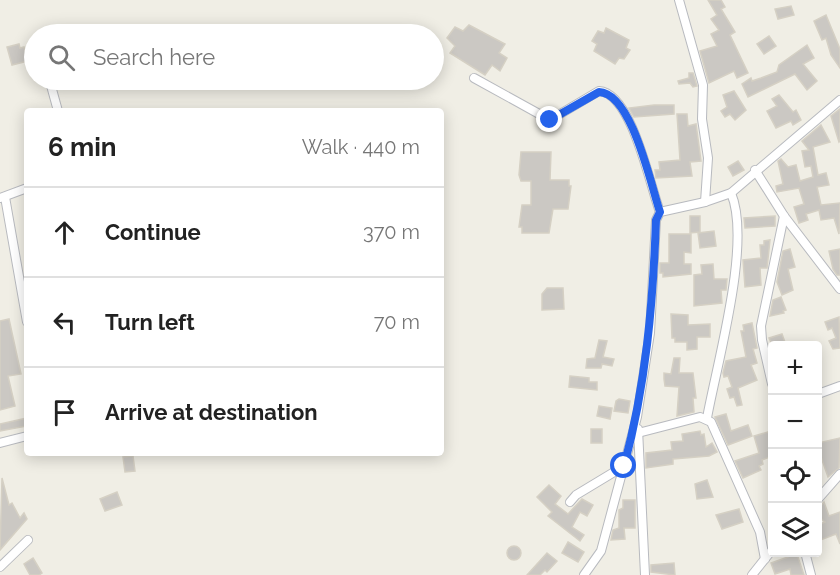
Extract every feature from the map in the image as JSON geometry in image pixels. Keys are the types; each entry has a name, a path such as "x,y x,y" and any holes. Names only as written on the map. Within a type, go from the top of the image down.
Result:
{"street":[{"path":"679,0 703,85 702,119 708,158 705,202"},
{"path":"474,78 550,120 599,92 610,95 637,133 660,212"},
{"path":"52,90 57,108"},
{"path":"584,575 601,551 637,417 650,333 656,220 660,212 667,208 705,202 731,193 754,170 840,100"},
{"path":"754,170 783,216 840,289"},
{"path":"24,189 2,197 24,307"},
{"path":"706,418 739,247 731,193"},
{"path":"768,366 761,326 783,216"},
{"path":"822,393 840,386"},
{"path":"637,417 645,575"},
{"path":"638,433 706,418"},
{"path":"706,418 711,422 760,532 765,559"},
{"path":"0,443 24,437"},
{"path":"570,502 576,495 624,466"},
{"path":"822,494 840,474"},
{"path":"0,567 28,540"},
{"path":"752,575 768,555"},
{"path":"806,557 811,575"}],"building":[{"path":"708,0 721,0 725,7 721,9 735,32 730,35 748,73 737,78 734,71 709,83 700,51 717,46 711,34 719,30 711,19 717,15"},
{"path":"791,6 794,15 778,19 775,9"},
{"path":"826,15 840,49 840,68 831,55 826,38 822,40 814,21"},
{"path":"469,25 505,44 499,53 507,58 500,71 492,65 485,75 450,53 455,46 447,38 455,27 463,31"},
{"path":"606,28 629,40 626,48 630,50 624,59 619,58 615,64 594,51 597,44 592,41 598,31 604,33"},
{"path":"769,36 776,46 764,54 757,44"},
{"path":"19,44 20,48 24,47 24,62 12,65 7,47"},
{"path":"807,45 814,58 803,64 817,81 807,90 795,74 748,97 742,84 751,78 752,81 777,72 779,65"},
{"path":"689,73 693,73 697,86 693,87 690,83 679,84 678,81 689,78"},
{"path":"734,91 746,110 735,120 730,114 725,117 721,111 727,107 723,95"},
{"path":"779,95 793,112 796,110 801,120 793,125 791,121 776,128 767,111 777,106 772,99"},
{"path":"674,105 674,114 634,117 629,108"},
{"path":"840,109 840,141 839,142 831,116"},
{"path":"677,114 687,114 688,126 696,124 701,161 690,162 692,176 656,178 655,170 660,170 659,162 680,160"},
{"path":"821,125 830,142 813,147 818,175 826,173 829,185 817,187 821,205 840,203 839,234 834,218 821,220 819,210 806,214 808,220 799,223 794,207 804,204 799,188 777,192 776,186 783,184 778,161 781,159 788,167 796,165 800,181 813,177 811,166 805,167 802,151 809,150 802,141"},
{"path":"521,152 551,152 550,180 569,180 569,186 571,186 568,209 553,209 549,233 522,233 522,227 519,227 522,205 531,205 531,181 521,181 519,175"},
{"path":"738,161 744,170 733,176 728,167"},
{"path":"690,216 700,216 700,232 690,233"},
{"path":"775,216 775,226 745,228 744,218"},
{"path":"714,231 716,246 700,248 698,233"},
{"path":"669,234 691,234 691,253 684,252 684,264 691,264 691,274 663,277 663,273 660,273 660,263 669,263"},
{"path":"770,240 767,268 760,268 761,285 745,287 743,260 761,258 760,245"},
{"path":"790,249 795,267 788,269 793,290 782,295 777,282 783,251"},
{"path":"840,249 840,275 837,275 833,269 829,251"},
{"path":"713,264 714,279 727,279 726,290 721,290 722,303 694,306 694,275 702,274 701,265"},
{"path":"547,288 563,288 564,309 542,310 542,294"},
{"path":"781,297 786,310 783,311 784,313 770,316 773,300"},
{"path":"671,314 688,315 688,325 710,324 710,337 697,337 697,349 687,350 687,342 675,342 675,338 672,338"},
{"path":"839,317 840,348 833,349 829,341 836,338 832,328 828,330 825,322"},
{"path":"9,319 21,374 8,376 15,406 0,410 0,321"},
{"path":"752,323 757,348 753,349 757,363 751,365 757,380 738,388 742,405 737,406 734,397 730,398 727,389 732,387 728,376 724,377 723,373 726,361 746,357 741,331 744,331 743,325"},
{"path":"782,334 785,341 770,341 769,338"},
{"path":"599,340 607,341 603,357 614,359 612,366 602,364 601,368 586,368 587,359 595,358"},
{"path":"674,358 680,358 679,373 693,373 696,398 693,398 694,412 677,416 679,387 665,386 664,379 664,373 671,374"},
{"path":"570,376 589,378 589,382 597,382 597,390 569,387"},
{"path":"619,399 630,401 628,413 614,411 616,401"},
{"path":"599,406 612,408 610,419 597,416"},
{"path":"726,414 731,431 748,425 752,436 728,445 715,417"},
{"path":"24,419 24,427 0,431 0,424"},
{"path":"591,429 602,429 602,443 591,443"},
{"path":"700,431 701,435 704,434 706,447 712,443 717,452 709,456 673,459 673,464 646,468 646,453 672,450 671,442 683,441 682,434"},
{"path":"768,432 768,458 762,460 763,464 759,466 761,470 743,478 735,461 759,453 754,436"},
{"path":"840,438 839,468 828,477 822,460 822,442"},
{"path":"133,456 135,471 125,472 123,457"},
{"path":"2,478 9,505 12,503 20,518 24,513 27,519 0,550"},
{"path":"707,480 713,497 697,499 695,484"},
{"path":"549,485 561,496 555,504 568,514 582,499 593,505 587,516 580,512 572,527 584,535 580,541 548,516 552,512 537,497"},
{"path":"117,492 122,505 105,511 100,499"},
{"path":"623,500 635,500 635,528 624,528 625,539 611,540 613,530 619,528 619,510 623,508"},
{"path":"824,502 829,516 840,512 840,544 836,534 822,539 822,523 825,522 822,519"},
{"path":"739,509 743,522 722,529 716,515"},
{"path":"568,542 584,552 578,562 562,553"},
{"path":"511,546 517,546 521,553 517,560 511,560 507,556 507,550"},
{"path":"547,553 557,561 547,572 545,570 540,575 527,575"},
{"path":"788,557 798,557 804,575 791,575 790,569 775,574 771,563"},
{"path":"33,558 42,573 39,575 30,575 24,564"},
{"path":"674,563 675,575 651,572 651,565"}],"route":[{"path":"550,120 556,119 599,92 610,95 637,133 660,212 656,220 650,333 637,417 624,466"}]}
